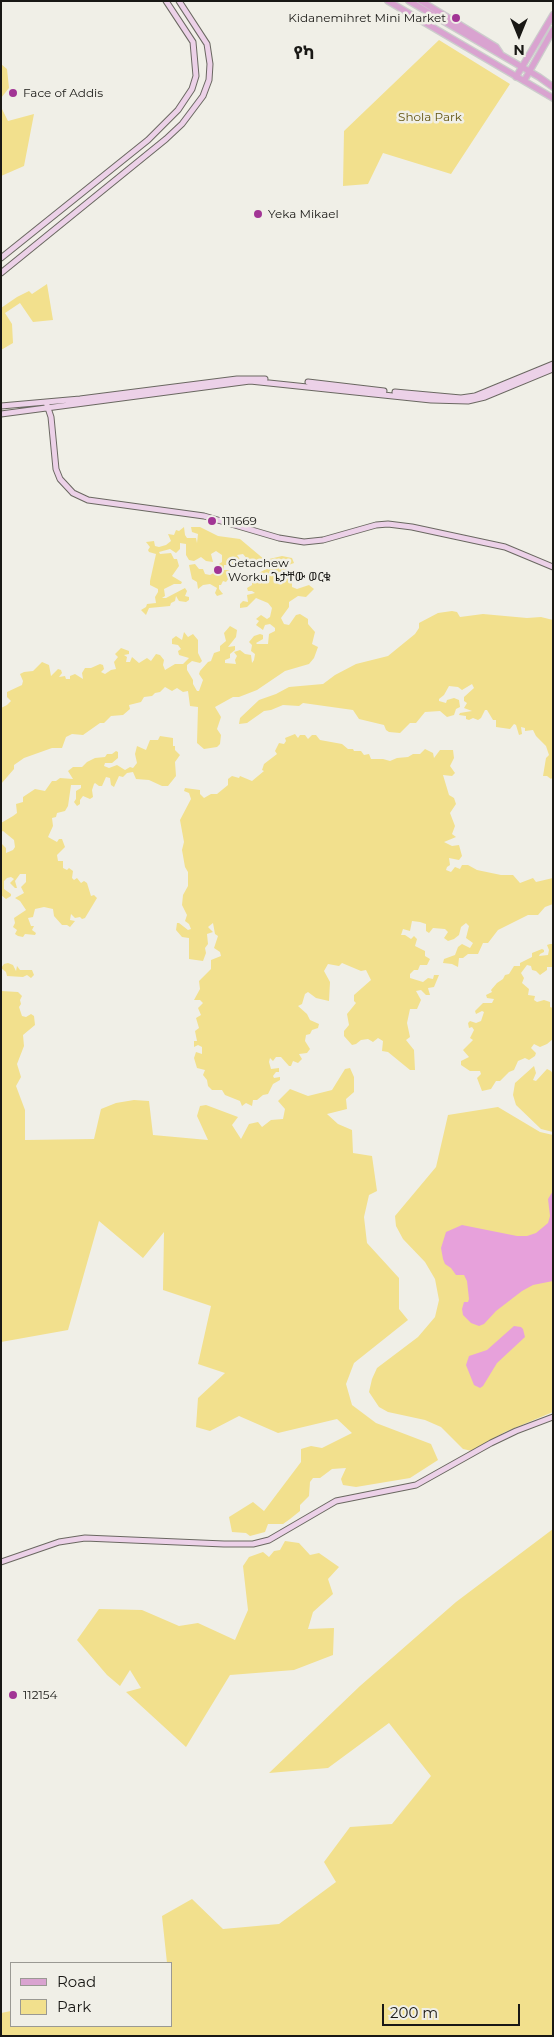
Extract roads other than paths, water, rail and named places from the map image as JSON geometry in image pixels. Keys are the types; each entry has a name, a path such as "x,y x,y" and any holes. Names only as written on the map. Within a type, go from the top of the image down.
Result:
{"main road":[{"path":"1,258 148,140 178,110 192,89 196,76 193,42 166,1"},
{"path":"1,273 166,139 182,124 204,96 209,80 210,64 207,44 179,1"},
{"path":"388,1 553,98"},
{"path":"409,1 553,87"},
{"path":"421,1 496,47 500,55"},
{"path":"516,77 553,15"},
{"path":"524,81 553,30"},
{"path":"539,77 553,82"},
{"path":"1,414 47,405 256,378 461,398 483,394 553,364"},
{"path":"210,384 261,382 431,400 468,401 485,397 553,369"},
{"path":"1,406 47,405"},
{"path":"47,405 51,417 56,469 60,479 73,493 88,500 204,516 279,538 304,542 323,540 376,525 388,524 412,527 505,548 553,566"},
{"path":"1,1562 59,1542 84,1538 224,1544 253,1544 269,1540 336,1501 416,1485 491,1442 553,1417"}],"place":[{"name":"Kidanemihret Mini Market","path":"456,18"},
{"name":"Face of Addis","path":"13,93"},
{"name":"Yeka Mikael","path":"258,214"},
{"name":"111669","path":"212,521"},
{"name":"Getachew Worku ጌታቸው ወርቁ","path":"218,570"},
{"name":"112154","path":"13,1695"}],"district":[{"name":"የካ","path":"304,54"}],"park label":[{"name":"Shola Park","path":"430,117"}]}
